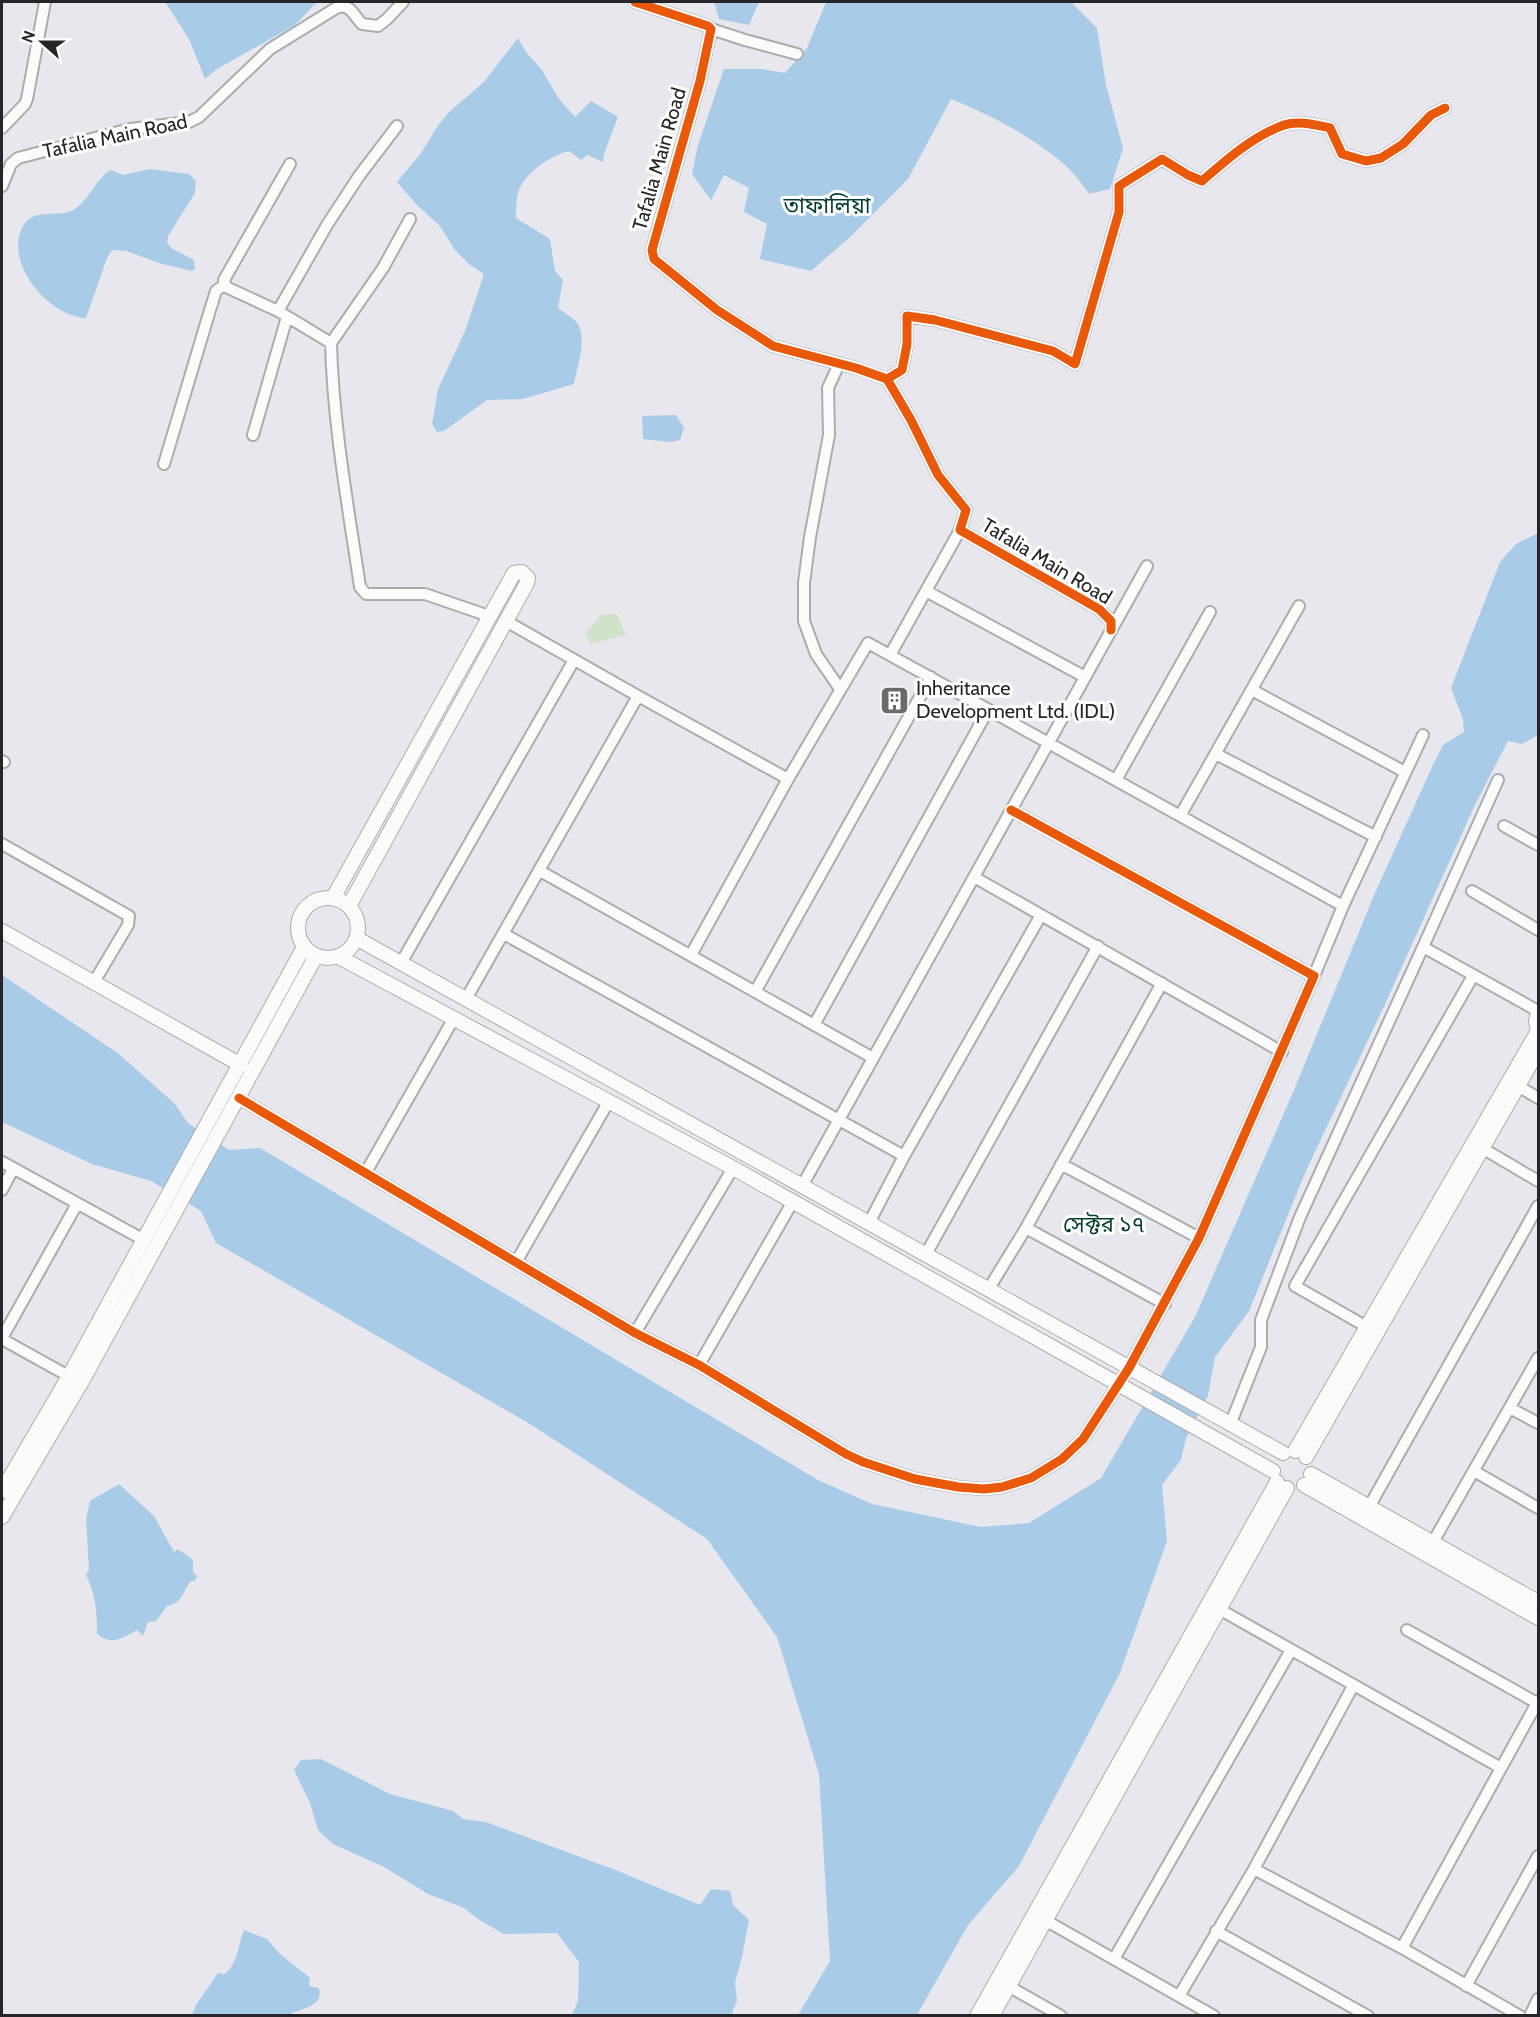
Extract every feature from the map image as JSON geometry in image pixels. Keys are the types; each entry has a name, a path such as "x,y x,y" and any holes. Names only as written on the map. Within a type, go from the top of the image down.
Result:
{"street":[{"path":"2,128 27,99 45,2"},
{"name":"Tafalia Main Road","path":"2,186 11,164 18,158 130,129 189,122 199,117 270,49 336,8 343,6 350,8 362,24 378,26 403,2"},
{"path":"636,2 745,40 797,54"},
{"name":"Tafalia Main Road","path":"711,29 700,81 652,255 717,310 765,341 782,349 887,380 911,420 938,475 966,510 960,530 1099,609 1111,621 1111,630"},
{"path":"887,380 902,370 907,344 907,316 935,320 1053,351 1075,364 1119,212 1119,186 1162,159 1202,181 1254,140 1285,124 1307,123 1330,128 1342,154 1366,161 1381,158 1403,144 1431,115 1444,108"},
{"path":"253,435 283,314 327,225 358,176 397,126"},
{"path":"164,464 216,291 224,285 224,280 290,164"},
{"path":"410,219 383,268 331,343 332,378 341,457 360,587 366,594 425,594 489,616"},
{"path":"224,285 283,314 331,343"},
{"path":"839,364 828,388 829,435 807,560 804,583 804,621 816,654 840,689"},
{"path":"890,655 960,530"},
{"path":"802,1186 1147,566"},
{"path":"333,898 489,616 514,573 522,572 528,578 527,583 349,906"},
{"path":"926,591 1085,677"},
{"path":"1180,816 1299,606"},
{"path":"1116,780 1210,612"},
{"path":"506,621 788,779"},
{"path":"691,955 788,779 868,643 1343,906"},
{"path":"401,963 574,660"},
{"path":"755,992 932,677"},
{"path":"1252,690 1406,772"},
{"path":"466,999 638,696"},
{"path":"814,1025 988,710"},
{"path":"238,1098 635,1333 699,1365 846,1454 915,1479 958,1487 984,1489 1018,1484 1062,1459 1083,1439 1131,1370 1198,1239 1282,1052 1343,906 1423,735"},
{"path":"1216,754 1376,837"},
{"path":"1230,1425 1261,1347 1261,1320 1300,1217 1498,780"},
{"path":"1011,810 1314,976"},
{"path":"1504,826 1539,845"},
{"path":"2,844 129,916 128,925 94,982"},
{"path":"540,870 873,1058"},
{"path":"974,876 1282,1052"},
{"path":"1472,891 1539,930"},
{"path":"333,898 349,906 357,921 356,938 349,951 331,959 316,956 304,947 299,939 298,929 299,919 310,904 319,899 333,898"},
{"path":"869,1224 904,1156 1041,915"},
{"path":"2,930 241,1065"},
{"path":"504,934 904,1156"},
{"path":"339,957 733,1168 1220,1440 1279,1480 1299,1488 1307,1480 1311,1468 1295,1454 1230,1425 356,938"},
{"path":"926,1254 1098,946"},
{"path":"2,1517 101,1333 168,1228 225,1108 241,1065 304,947"},
{"path":"1295,1454 1539,1030 1536,1021 1539,1012 1423,947"},
{"path":"101,1333 154,1222 225,1108 238,1098 316,956"},
{"path":"1367,1327 1295,1286 1473,976"},
{"path":"988,1290 1026,1228 1162,983"},
{"path":"366,1172 454,1018"},
{"path":"992,2016 1219,1609 1279,1480 1276,1461 1295,1454 1539,1051"},
{"path":"1518,1086 1539,1098"},
{"path":"516,1262 609,1101"},
{"path":"1482,1148 1539,1181"},
{"path":"2,1162 144,1240"},
{"path":"1061,1164 1198,1239"},
{"path":"2,1190 13,1168"},
{"path":"635,1333 733,1168"},
{"path":"699,1365 792,1203"},
{"path":"75,1380 2,1338 78,1204"},
{"path":"1369,1507 1539,1206"},
{"path":"1026,1228 1165,1304"},
{"path":"1433,1542 1539,1358"},
{"path":"2,1491 75,1380"},
{"path":"1510,1408 1539,1423"},
{"path":"1474,1471 1539,1508"},
{"path":"977,2016 1279,1480"},
{"path":"1307,1480 1369,1507 1539,1602"},
{"path":"1307,1480 1539,1618"},
{"path":"1219,1609 1501,1768"},
{"path":"1402,1948 1538,1702 1407,1630"},
{"path":"1114,1959 1291,1650"},
{"path":"1179,1996 1254,1869 1353,1686"},
{"path":"1466,1986 1539,1856"},
{"path":"1254,1869 1402,1948 1520,2016"},
{"path":"1045,1920 1214,2016"},
{"path":"1216,1931 1368,2016"},
{"path":"1008,1986 1061,2016"},
{"path":"1530,2016 1539,1999"}],"green space":[{"path":"602,614 617,614 626,635 591,644 585,633"}],"water":[{"path":"165,2 317,2 295,25 217,69 205,79 189,39"},
{"path":"714,2 759,2 749,25 719,19"},
{"path":"826,2 1071,2 1097,28 1106,85 1123,148 1110,189 1089,194 1068,168 1052,154 996,119 951,99 908,179 849,238 811,271 760,259 767,224 744,212 749,188 724,175 711,200 692,174 698,145 724,69 762,69 785,73 807,48"},
{"path":"518,38 526,52 542,70 559,99 575,117 591,101 618,117 603,162 588,155 581,160 569,151 562,153 533,171 523,183 517,197 516,218 550,239 555,271 563,280 558,308 577,323 582,336 579,361 574,384 523,399 487,400 444,431 437,432 432,424 438,389 465,331 484,274 469,264 455,250 440,226 397,182 421,153 449,112 484,82"},
{"path":"150,169 189,174 196,181 195,193 168,236 167,242 171,248 194,260 195,269 192,271 162,264 126,251 112,250 107,258 86,318 71,315 57,308 43,297 23,269 19,253 19,237 25,223 35,216 67,212 78,207 110,170 123,175"},
{"path":"676,415 684,428 680,440 671,442 643,439 642,416"},
{"path":"1538,533 1538,735 1522,744 1508,741 1474,807 1386,1002 1305,1173 1249,1311 1215,1357 1208,1396 1186,1438 1181,1460 1162,1485 1167,1541 1120,1673 1019,1866 968,1925 917,2015 798,2015 830,1961 819,1774 777,1637 707,1539 530,1424 216,1243 201,1211 151,1181 92,1164 2,1122 2,975 119,1054 175,1104 188,1123 229,1150 260,1148 818,1480 872,1504 981,1527 1029,1523 1101,1478 1195,1317 1294,1090 1375,893 1432,767 1443,745 1464,732 1463,719 1451,688 1500,562 1516,544"},
{"path":"119,1484 154,1516 174,1552 178,1549 193,1560 193,1572 197,1576 176,1603 167,1606 156,1621 148,1622 143,1636 137,1630 117,1640 107,1640 97,1634 95,1604 86,1575 89,1570 86,1519 90,1501"},
{"path":"321,1759 390,1794 453,1811 463,1819 486,1822 613,1869 700,1905 711,1889 730,1891 733,1905 749,1920 735,1983 737,2001 731,2015 572,2015 578,2001 579,1962 557,1933 504,1934 464,1908 428,1894 384,1867 333,1844 318,1830 310,1803 294,1770 301,1760"},
{"path":"244,1930 267,1939 279,1953 310,1978 309,1986 319,1988 318,2000 289,2015 192,2015 196,2005 218,1973 225,1974 233,1965"}],"cycle path":[{"path":"635,2 708,26 711,29 700,81 652,250 654,259 717,310 773,346 856,368 887,379 911,420 938,475 966,510 960,530 1099,609 1111,621 1111,630"},
{"path":"887,379 902,370 907,344 907,316 935,320 1053,351 1075,364 1119,212 1119,186 1162,159 1202,181 1240,149 1261,135 1284,125 1301,123 1330,128 1342,154 1366,161 1381,158 1403,144 1431,115 1445,108"},
{"path":"239,1098 635,1333 699,1365 846,1454 915,1479 958,1487 984,1489 1002,1487 1031,1478 1062,1459 1083,1439 1129,1368 1199,1238 1314,976 1011,810"}],"place":[{"name":"Inheritance Development Ltd. (IDL)","path":"895,700"}],"district":[{"name":"তাফালিয়া","path":"827,205"},
{"name":"সেক্টর ১৭","path":"1104,1224"}]}
